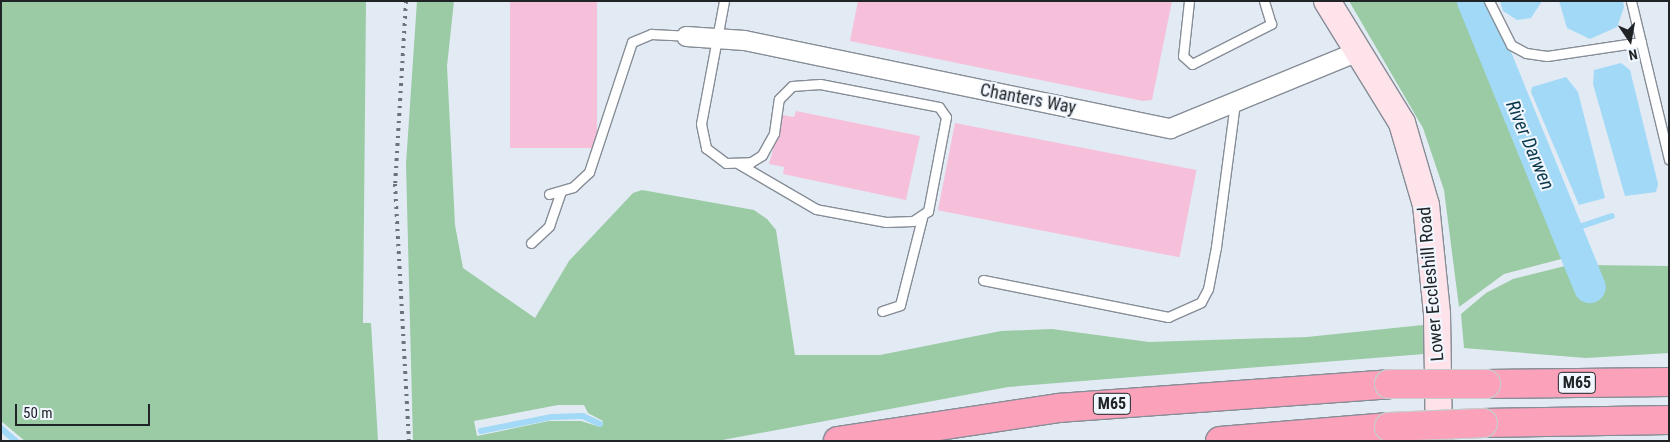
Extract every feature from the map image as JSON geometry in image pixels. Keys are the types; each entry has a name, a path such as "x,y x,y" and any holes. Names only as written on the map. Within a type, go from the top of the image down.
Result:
{"highway":[{"name":"M65","path":"838,441 1058,408 1389,384 1669,382"},
{"name":"M65","path":"1220,441 1389,427 1483,423 1669,420"}],"street":[{"name":"Lower Eccleshill Road","path":"1327,1 1402,123 1426,205 1437,314 1439,441"},
{"name":"Chanters Way","path":"686,36 744,40 1170,128 1358,51"}],"lane":[{"path":"724,1 716,38 701,136 715,157 739,164 816,209 886,222 922,218"},
{"path":"1190,1 1183,56 1192,64 1271,24 1264,1"},
{"path":"1489,1 1511,45 1526,53 1547,56 1641,42"},
{"path":"1631,1 1669,159"},
{"path":"549,194 561,192 589,172 632,42 651,34 686,36"},
{"path":"739,164 751,162 770,145 779,99 792,86 820,84 939,107 944,111 945,124 931,200 922,218 900,305 882,311"},
{"path":"983,280 1168,317 1200,302 1208,289 1218,238 1235,101"},
{"path":"531,243 548,226 561,192"}],"green space":[{"path":"1,1 366,1 363,323 371,323 378,441 25,441 1,421"},
{"path":"417,1 454,1 447,66 455,225 463,268 535,318 569,261 633,193 642,190 754,210 767,219 776,230 795,355 880,355 1001,331 1052,329 1149,342 1307,337 1423,325 1424,354 1008,387 717,441 413,441 406,164","holes":["558,405 584,405 588,413 603,421 600,427 581,421 549,421 477,436 474,421"]},
{"path":"1349,1 1463,1 1565,258 1504,274 1459,307 1444,190 1423,128"},
{"path":"1569,265 1581,287 1598,286 1586,265 1669,266 1669,353 1586,358 1464,348 1461,314 1486,293 1513,279"}],"water":[{"path":"1500,1 1542,1 1531,18 1517,20 1503,11"},
{"path":"1559,1 1623,1 1624,7 1617,27 1590,39 1567,28"},
{"path":"1621,63 1630,70 1658,184 1656,192 1625,196 1593,84 1594,70"},
{"path":"1566,77 1578,92 1605,198 1579,205 1531,92 1532,87"}],"building":[{"path":"510,1 597,1 597,148 510,148"},
{"path":"858,1 1172,1 1152,100 1143,101 850,41"},
{"path":"796,111 920,136 906,200 783,174 784,167 769,164 783,115 794,117"},
{"path":"955,123 1196,170 1179,257 938,210"}],"waterway":[{"name":"River Darwen","path":"1473,1 1590,287"},
{"path":"1567,231 1612,216"},
{"path":"481,431 552,417 583,416 600,424"},
{"path":"1,428 16,441"}],"railway":[{"path":"406,1 395,184 409,441"}]}
